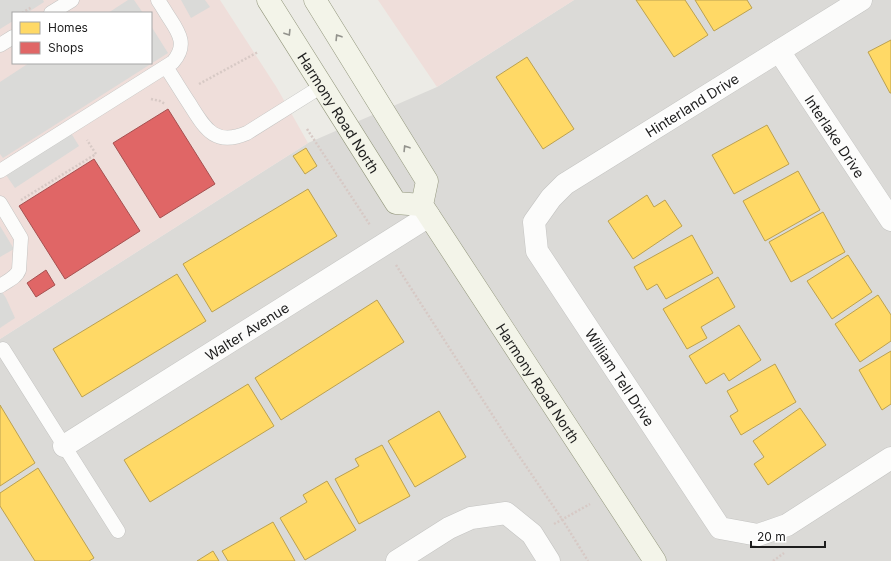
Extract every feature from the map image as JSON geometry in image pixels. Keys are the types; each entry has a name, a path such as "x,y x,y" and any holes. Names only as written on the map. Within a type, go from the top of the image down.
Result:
{"main road":[{"name":"Harmony Road North","path":"268,0 396,204 425,211 655,561"},
{"path":"315,0 427,181 425,211"}],"street":[{"name":"Hinterland Drive","path":"534,222 551,198 565,184 861,0"},
{"name":"Interlake Drive","path":"779,51 891,220"},
{"name":"Walter Avenue","path":"64,446 383,245 425,211"},
{"name":"William Tell Drive","path":"534,222 537,251 720,528 758,535 787,525 891,458"},
{"path":"397,561 449,528 471,518 506,513 532,534 549,561"}],"lane":[{"path":"53,12 72,0"},
{"path":"0,171 173,62 177,57 181,46 180,35 158,0"},
{"path":"0,45 12,38"},
{"path":"166,67 204,126 214,134 228,138 239,137 247,133 322,86"},
{"path":"0,203 20,235 22,241 18,273 16,276 0,286"},
{"path":"3,349 118,531"}],"path":[{"path":"197,86 258,52"},
{"path":"148,100 163,102 167,106 170,104"},
{"path":"307,129 588,561"},
{"path":"18,195 21,200 96,154 86,136"},
{"path":"532,534 562,520 610,492"}],"shaded area":[{"path":"0,0 220,0 277,88 308,143 0,339"},
{"path":"0,0 43,0 44,2 29,12 12,12 12,22 0,29"},
{"path":"128,0 134,0 142,12 110,12"},
{"path":"181,0 205,0 210,7 191,18"},
{"path":"378,0 574,0 437,87"},
{"path":"574,0 891,0 891,561 0,561 0,339 308,143 437,87"},
{"path":"152,28 168,53 152,63"},
{"path":"27,64 151,64 3,158 0,154 0,82"},
{"path":"71,133 79,146 15,188 6,175"},
{"path":"0,226 14,249 0,257"},
{"path":"0,289 15,318 0,328"}],"building: Homes":[{"path":"636,0 685,0 708,35 674,57"},
{"path":"695,0 747,0 752,8 714,31"},
{"path":"891,40 891,93 890,93 868,52"},
{"path":"527,57 574,129 543,149 496,77"},
{"path":"767,125 789,164 734,194 712,155"},
{"path":"306,148 317,166 305,174 293,156"},
{"path":"798,171 820,210 765,241 743,201"},
{"path":"308,189 337,236 212,312 183,264"},
{"path":"647,195 654,207 665,200 682,226 633,259 608,221"},
{"path":"823,212 845,252 791,282 769,242"},
{"path":"692,235 713,273 666,299 657,284 647,290 634,267"},
{"path":"848,255 872,292 832,319 807,281"},
{"path":"177,274 206,321 82,397 53,349"},
{"path":"718,277 735,307 701,327 707,338 687,349 663,309"},
{"path":"878,295 891,315 891,341 860,362 835,324"},
{"path":"377,300 404,342 281,420 255,378"},
{"path":"739,325 761,360 729,381 724,373 706,384 689,356"},
{"path":"891,351 891,404 882,410 859,370"},
{"path":"775,364 796,402 741,435 730,416 738,411 727,391"},
{"path":"248,384 274,426 150,502 124,460"},
{"path":"0,405 35,463 0,486"},
{"path":"800,408 826,445 768,485 754,464 764,457 753,441"},
{"path":"439,411 466,457 415,487 388,441"},
{"path":"382,445 410,496 359,524 335,479 359,466 355,459"},
{"path":"38,468 94,558 89,561 35,561 0,506 0,493"},
{"path":"327,481 356,530 305,560 280,518 307,502 303,495"},
{"path":"273,522 295,561 228,561 222,551"},
{"path":"213,551 219,561 197,561"}],"building: Shops":[{"path":"168,109 215,184 160,218 113,143"},
{"path":"94,159 140,231 65,279 19,206"},
{"path":"46,270 55,285 36,297 27,283"}]}
